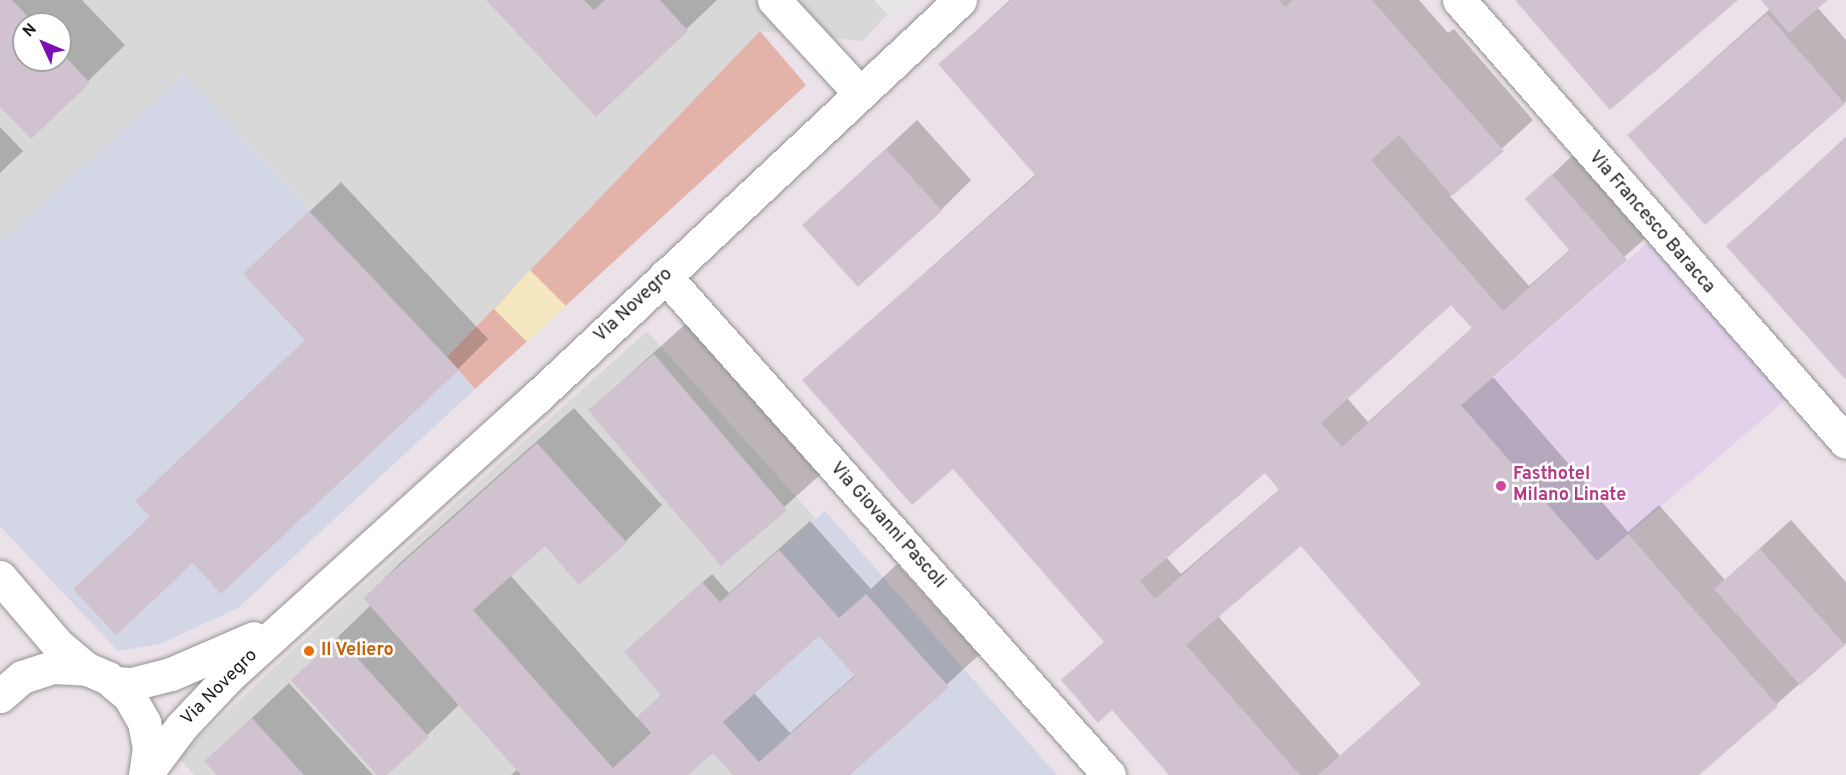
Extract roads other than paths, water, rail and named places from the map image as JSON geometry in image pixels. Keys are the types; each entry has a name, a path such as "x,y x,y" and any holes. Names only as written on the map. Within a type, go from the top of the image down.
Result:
{"street":[{"path":"774,0 860,92"},
{"name":"Via Novegro","path":"145,775 206,699 665,276 960,0"},
{"name":"Via Francesco Baracca","path":"1459,0 1846,442"},
{"name":"Via Giovanni Pascoli","path":"665,276 1109,775"},
{"name":"Via Novegro","path":"0,577 58,645 131,698 144,722 149,747 145,775"},
{"name":"Via Novegro","path":"0,696 22,677 42,669 101,676 132,684 208,660 304,608"}],"place":[{"name":"Fasthotel Milano Linate","path":"1501,486"},
{"name":"Il Veliero","path":"309,651"}]}
